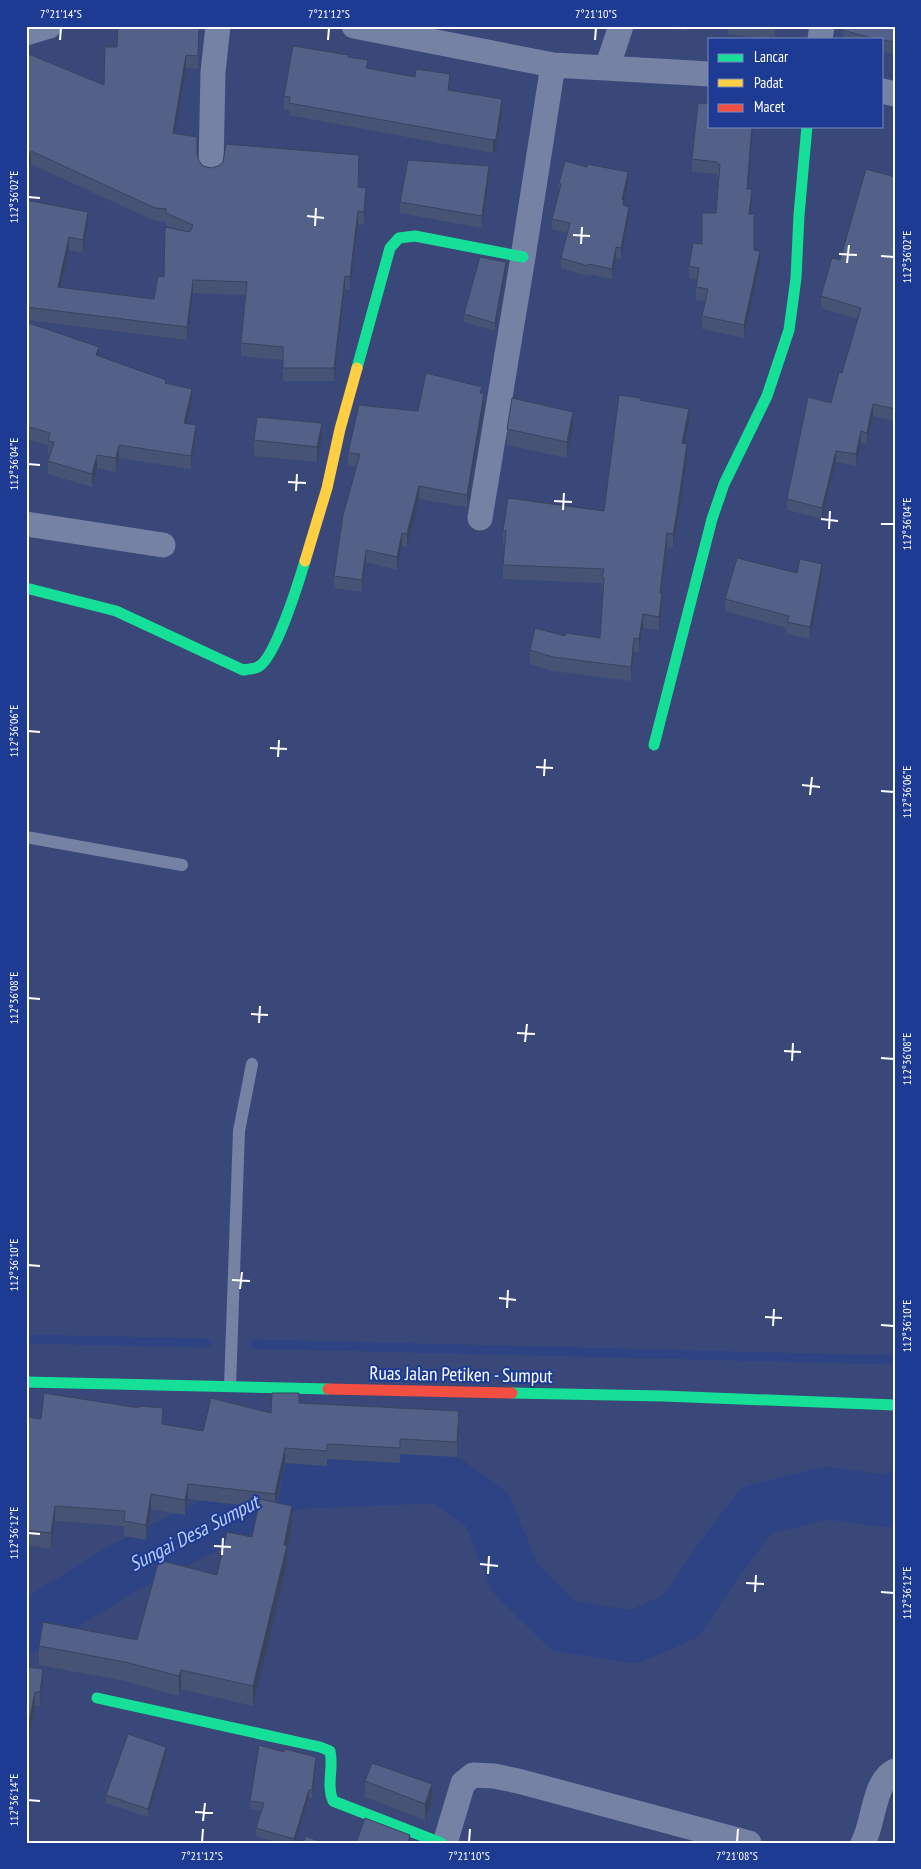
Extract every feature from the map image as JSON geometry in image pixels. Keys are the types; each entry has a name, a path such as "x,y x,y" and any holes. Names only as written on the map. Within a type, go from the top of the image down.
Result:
{"street":[{"path":"26,33 49,26"},
{"path":"211,166 213,72 218,26"},
{"path":"354,26 553,65 708,74"},
{"path":"607,68 621,26"},
{"path":"480,518 553,65"},
{"path":"654,745 712,518 724,484 768,396 790,330 796,278 799,215 807,128"},
{"path":"26,588 116,611 243,670 259,667 271,654 296,587 326,488 340,428 390,248 399,238 416,236 523,257"},
{"path":"26,524 163,545"},
{"name":"Ruas Jalan Petiken - Sumput","path":"26,1382 663,1396 895,1406"},
{"path":"97,1698 320,1747 330,1751 332,1757 328,1787 334,1801 443,1843 463,1783 473,1775 494,1776 518,1781 749,1843"},
{"path":"863,1843 880,1786 890,1773 895,1771"}],"lane":[{"path":"26,837 182,865"},
{"path":"230,1386 239,1131 252,1064"}],"building":[{"path":"118,26 199,26 198,56 186,55 173,133 197,137 197,154 203,166 211,168 223,162 226,144 359,155 358,187 366,188 364,212 358,211 350,277 345,276 334,368 283,368 283,347 241,343 247,282 193,280 187,327 26,307 26,200 88,212 83,240 69,237 58,287 154,299 158,276 164,277 165,227 190,232 193,225 166,213 166,209 155,208 31,151 26,162 26,53 104,85 105,47 117,47"},
{"path":"844,26 895,26 895,42 884,40 884,38 871,38 843,30"},
{"path":"293,46 368,60 366,68 415,77 416,69 450,74 448,90 502,99 496,139 289,103 290,97 284,96"},
{"path":"698,103 708,104 708,128 752,128 747,189 752,189 749,214 754,214 754,250 760,251 744,325 702,316 708,289 696,287 699,268 689,266 693,243 702,244 702,213 716,213 720,164 692,159"},
{"path":"408,160 489,166 482,216 400,202"},
{"path":"565,161 587,167 587,164 628,172 622,200 624,200 623,205 629,207 621,248 616,247 612,269 589,264 588,266 561,258 570,223 552,219"},
{"path":"866,169 895,177 895,409 873,404 867,433 861,431 856,454 836,451 822,508 787,499 808,397 831,403 839,372 842,373 861,308 821,296 832,258 840,260"},
{"path":"480,257 506,262 495,323 464,314"},
{"path":"26,322 99,347 96,355 166,380 165,383 192,389 184,423 196,425 191,456 119,445 116,458 97,455 92,474 48,461 54,442 48,441 50,433 26,426"},
{"path":"426,373 482,387 480,393 484,394 467,495 419,486 407,534 402,533 397,557 366,550 362,580 334,576 343,515 360,454 348,453 359,405 418,411"},
{"path":"619,395 689,409 682,443 687,444 677,512 673,534 667,533 659,617 643,614 639,639 634,638 631,667 553,657 530,650 535,628 565,636 566,633 600,638 604,569 503,565 506,531 503,530 508,498 604,511"},
{"path":"512,398 573,412 567,442 507,429"},
{"path":"257,417 322,423 317,447 254,440"},
{"path":"737,558 797,573 800,559 822,564 810,627 787,622 789,616 725,599"},
{"path":"44,1393 139,1408 139,1406 163,1408 162,1424 203,1431 211,1398 271,1413 272,1393 299,1393 299,1403 459,1411 457,1442 400,1439 400,1448 327,1444 327,1451 285,1448 275,1494 188,1484 185,1500 151,1494 146,1525 124,1521 125,1511 55,1506 51,1533 26,1530 26,1417 41,1419"},
{"path":"260,1499 292,1506 284,1545 287,1545 253,1686 181,1670 179,1676 125,1662 39,1646 43,1622 137,1640 159,1560 217,1575 227,1532 252,1537"},
{"path":"26,1667 43,1669 40,1692 35,1692 29,1722 26,1722"},
{"path":"128,1734 166,1747 148,1809 106,1795"},
{"path":"259,1745 284,1752 285,1749 316,1757 312,1790 309,1790 294,1839 256,1828 264,1803 250,1801"},
{"path":"372,1763 432,1784 425,1804 365,1781"},
{"path":"365,1818 410,1835 408,1843 356,1843"},
{"path":"306,1836 323,1843 303,1843"}],"waterway":[{"path":"26,1339 207,1343"},
{"path":"255,1344 895,1360"},
{"name":"Sungai Desa Sumput","path":"26,1628 122,1569 293,1483 441,1477 487,1509 515,1578 564,1626 633,1637 682,1616 718,1561 757,1510 826,1493 886,1501 895,1497"}],"traffic: fast":[{"path":"654,745 712,519 724,484 767,396 789,330 796,278 799,215 807,128"},
{"path":"357,368 390,248 399,238 415,236 523,257"},
{"path":"26,588 116,611 243,670 258,667 265,661 272,650 286,619 305,561"},
{"path":"26,1382 328,1389"},
{"path":"512,1393 663,1396 895,1405"},
{"path":"97,1698 320,1747 330,1751 330,1788 333,1801 441,1843"}],"traffic: slow":[{"path":"305,561 327,488 340,429 357,368"}],"traffic: jam":[{"path":"328,1389 512,1393"}]}
